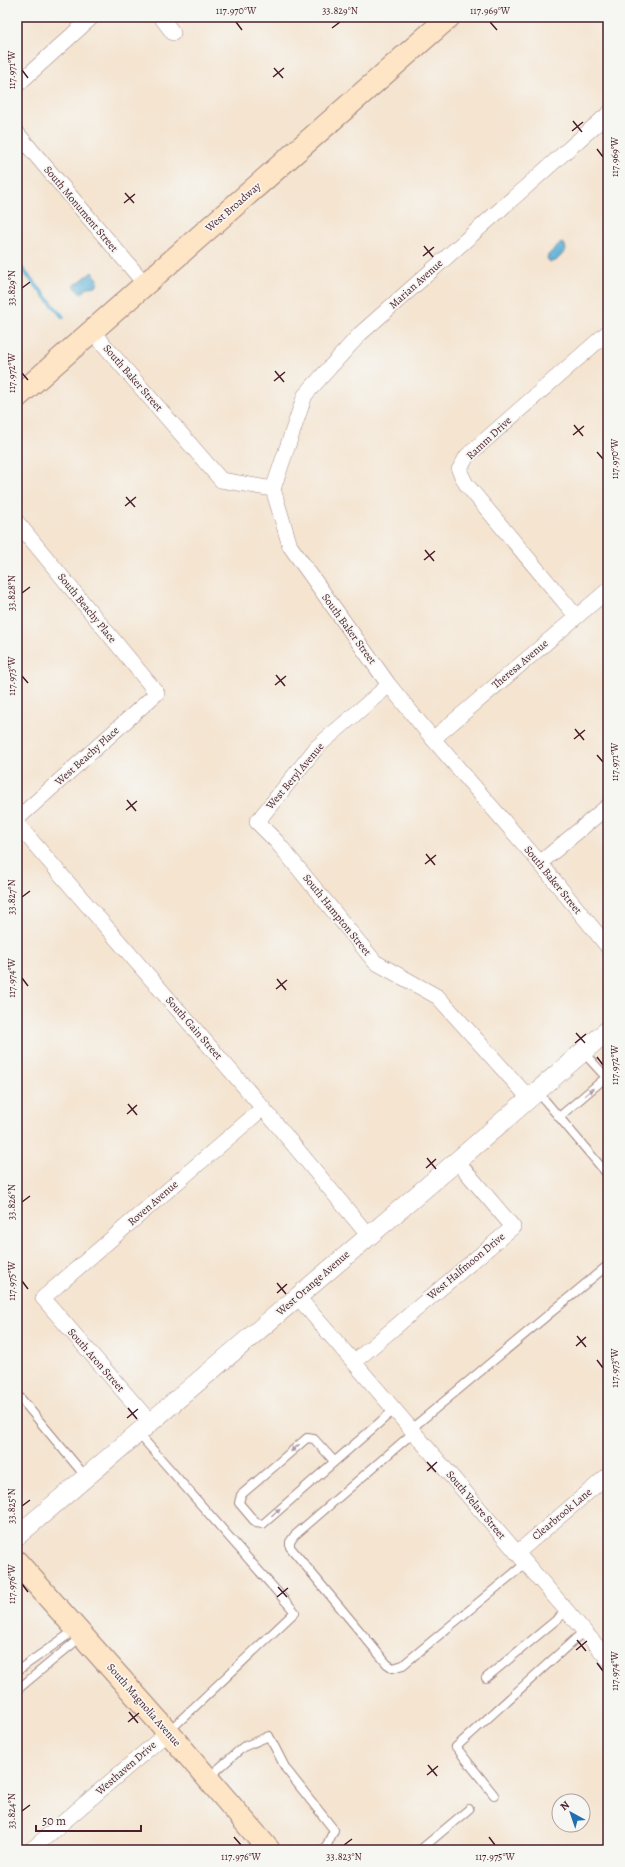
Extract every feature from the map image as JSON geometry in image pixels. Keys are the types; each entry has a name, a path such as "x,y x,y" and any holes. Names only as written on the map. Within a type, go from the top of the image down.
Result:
{"main road":[{"name":"West Broadway","path":"17,397 449,17"},
{"name":"South Magnolia Avenue","path":"17,1562 168,1732 268,1850"}],"street":[{"path":"17,85 92,17"},
{"path":"161,17 173,33"},
{"name":"Marian Avenue","path":"273,489 305,395 320,378 360,334 608,114"},
{"name":"South Monument Street","path":"17,133 145,284"},
{"name":"South Baker Street","path":"92,331 221,480 273,489 290,546 389,685 433,739 540,863 608,947"},
{"name":"Ramm Drive","path":"576,616 466,484 460,470 467,456 608,332"},
{"name":"South Beachy Place","path":"17,522 157,693"},
{"name":"Theresa Avenue","path":"433,739 608,590"},
{"name":"West Beryl Avenue","path":"257,822 317,747 389,685"},
{"name":"West Beachy Place","path":"17,819 157,693"},
{"path":"540,863 608,806"},
{"name":"South Hampton Street","path":"257,822 276,841 375,962 438,997 533,1094"},
{"name":"South Gain Street","path":"17,824 263,1108 368,1235"},
{"name":"West Orange Avenue","path":"17,1536 368,1235 457,1161 608,1030"},
{"name":"Roven Avenue","path":"43,1298 263,1108"},
{"name":"West Halfmoon Drive","path":"354,1362 513,1226 457,1161"},
{"name":"South Velare Street","path":"297,1296 608,1659"},
{"name":"South Aron Street","path":"43,1298 144,1428"},
{"name":"Clearbrook Lane","path":"521,1558 608,1475"},
{"name":"Westhaven Drive","path":"30,1850 168,1732"}],"lane":[{"path":"559,1118 604,1079 605,1076 582,1051"},
{"path":"533,1094 559,1118 608,1175"},
{"path":"521,1558 403,1665 393,1668 388,1664 290,1547 290,1542 294,1536 413,1430 608,1265"},
{"path":"17,1394 86,1477"},
{"path":"334,1461 314,1439 307,1438 241,1495 239,1503 256,1523 263,1524 395,1409"},
{"path":"144,1428 295,1612 168,1732"},
{"path":"486,1678 567,1611"},
{"path":"494,1795 456,1747 584,1631"},
{"path":"17,1671 79,1632"},
{"path":"17,1690 79,1632"},
{"path":"207,1779 243,1747 269,1736 286,1769 334,1830 326,1846 321,1850"},
{"path":"420,1850 469,1809"}],"water":[{"path":"561,243 565,245 566,250 556,261 550,262 547,259 548,255"},
{"path":"92,272 98,279 97,286 89,287 81,294 74,286"}],"waterway":[{"path":"17,263 63,317"}]}
